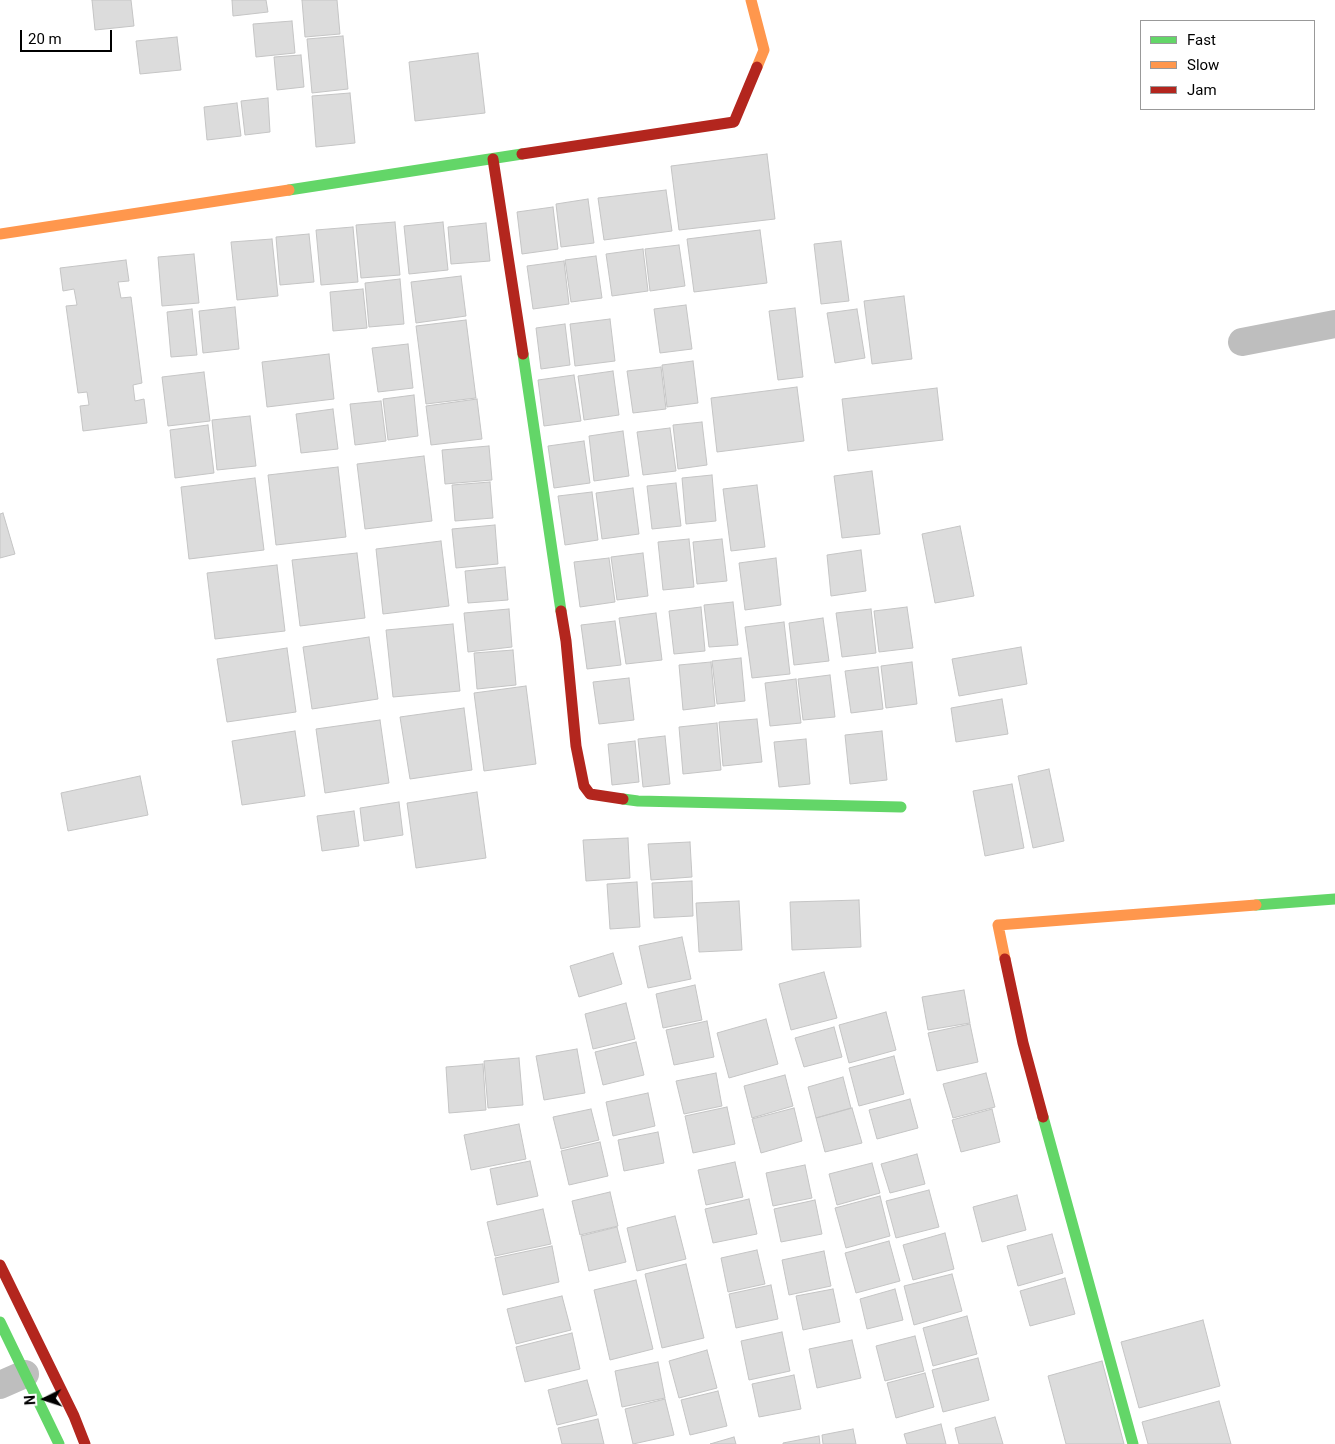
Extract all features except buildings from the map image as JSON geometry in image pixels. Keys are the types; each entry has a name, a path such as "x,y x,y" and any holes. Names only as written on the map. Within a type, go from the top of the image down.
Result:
{"street":[{"path":"0,234 734,122 764,50 751,0"},
{"path":"493,159 566,640 576,746 584,786 590,794 638,801 901,807"},
{"path":"1242,342 1335,324"},
{"path":"1134,1444 1023,1043 998,926 1335,899"},
{"path":"0,1265 86,1444"},
{"path":"0,1322 58,1444"},
{"path":"0,1385 26,1374"}],"traffic: fast":[{"path":"289,190 522,154"},
{"path":"523,354 561,611"},
{"path":"623,799 638,801 901,807"},
{"path":"1256,905 1335,899"},
{"path":"1043,1117 1133,1444"},
{"path":"0,1322 59,1444"}],"traffic: slow":[{"path":"751,0 764,50 757,67"},
{"path":"0,234 289,190"},
{"path":"1005,959 998,925 1256,905"}],"traffic: jam":[{"path":"522,154 734,122 757,67"},
{"path":"493,159 523,354"},
{"path":"561,611 566,641 576,746 584,786 590,794 623,799"},
{"path":"1005,959 1023,1043 1043,1117"},
{"path":"0,1265 74,1416 85,1444"}]}
